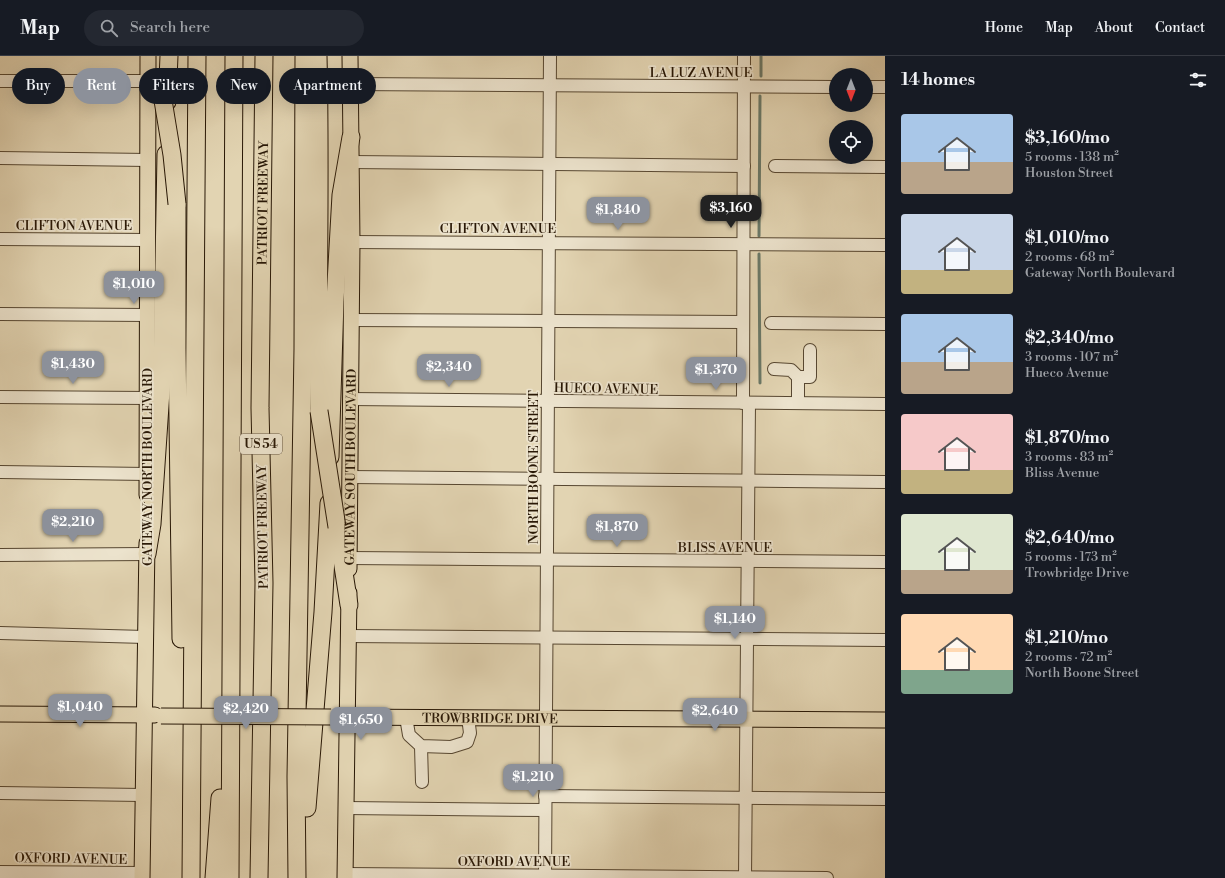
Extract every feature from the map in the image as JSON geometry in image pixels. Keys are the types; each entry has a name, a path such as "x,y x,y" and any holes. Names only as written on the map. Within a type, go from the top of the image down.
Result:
{"highway":[{"path":"155,68 156,56"},
{"path":"147,554 152,524 162,383 167,84 169,56"},
{"path":"191,878 197,56"},
{"name":"US 54","path":"230,878 234,56"},
{"name":"PATRIOT FREEWAY","path":"259,878 264,583 260,408 264,56"},
{"path":"297,878 296,777 303,341 304,56"},
{"path":"318,56 320,120 318,365 320,411 349,605"},
{"path":"159,104 172,155 177,204 177,348 183,745 191,761"},
{"path":"302,878 327,547 335,301 341,195 350,137"},
{"path":"214,878 221,774 223,641 231,617"},
{"path":"260,832 268,850 270,878"}],"main road":[{"name":"GATEWAY NORTH BOULEVARD","path":"148,56 151,68"},
{"name":"GATEWAY SOUTH BOULEVARD","path":"350,56 350,68"},
{"name":"GATEWAY NORTH BOULEVARD","path":"142,876 142,795 145,715 147,554 148,160 152,104"},
{"name":"GATEWAY SOUTH BOULEVARD","path":"345,876 348,717 352,242 350,104"},
{"name":"TROWBRIDGE DRIVE","path":"0,714 885,720"}],"street":[{"name":"NORTH BOONE STREET","path":"545,877 550,56"},
{"path":"744,56 743,322 749,480 745,878"},
{"path":"0,80 139,82"},
{"name":"LA LUZ AVENUE","path":"376,84 829,87"},
{"path":"873,87 885,87"},
{"path":"0,158 148,160"},
{"path":"351,162 744,166"},
{"path":"775,166 885,167"},
{"name":"CLIFTON AVENUE","path":"0,239 148,240"},
{"name":"CLIFTON AVENUE","path":"352,242 885,245"},
{"path":"0,314 148,315"},
{"path":"351,320 743,322"},
{"path":"771,323 885,324"},
{"path":"774,370 791,370 798,377 810,377 810,350"},
{"path":"798,377 798,403"},
{"path":"0,397 147,398"},
{"name":"HUECO AVENUE","path":"350,400 885,404"},
{"path":"0,472 147,474"},
{"path":"350,477 885,482"},
{"path":"0,555 147,554"},
{"name":"BLISS AVENUE","path":"349,558 885,562"},
{"path":"0,633 145,636"},
{"path":"348,636 885,640"},
{"path":"406,717 409,735 421,746 451,747 467,742 470,733 468,717"},
{"path":"421,746 422,782"},
{"path":"0,793 142,795"},
{"path":"545,796 885,799"},
{"path":"346,808 545,810"},
{"name":"OXFORD AVENUE","path":"0,872 142,876"},
{"name":"OXFORD AVENUE","path":"345,876 827,878"}],"waterway":[{"path":"761,56 761,76"},
{"path":"759,236 760,96"},
{"path":"759,254 760,383"}]}
